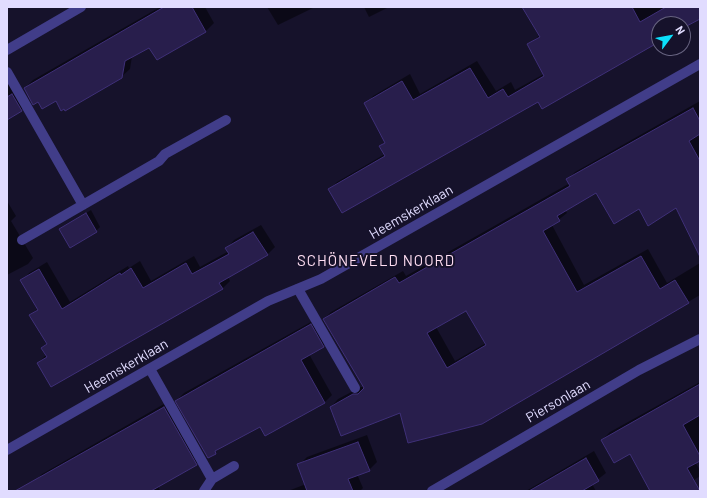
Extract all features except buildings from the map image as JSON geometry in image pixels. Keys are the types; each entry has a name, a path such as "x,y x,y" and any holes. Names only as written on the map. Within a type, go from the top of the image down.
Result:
{"street":[{"path":"7,50 82,7"},
{"name":"Heemskerklaan","path":"7,450 268,301 321,279 700,64"},
{"path":"7,72 83,205"},
{"path":"22,240 159,161 165,154 226,120"},
{"path":"298,289 355,388"},
{"name":"Piersonlaan","path":"432,491 639,370 700,339"},
{"path":"150,369 212,479"},
{"path":"204,491 212,479 234,466"}],"district":[{"name":"SCHÖNEVELD NOORD","path":"376,261"}]}
